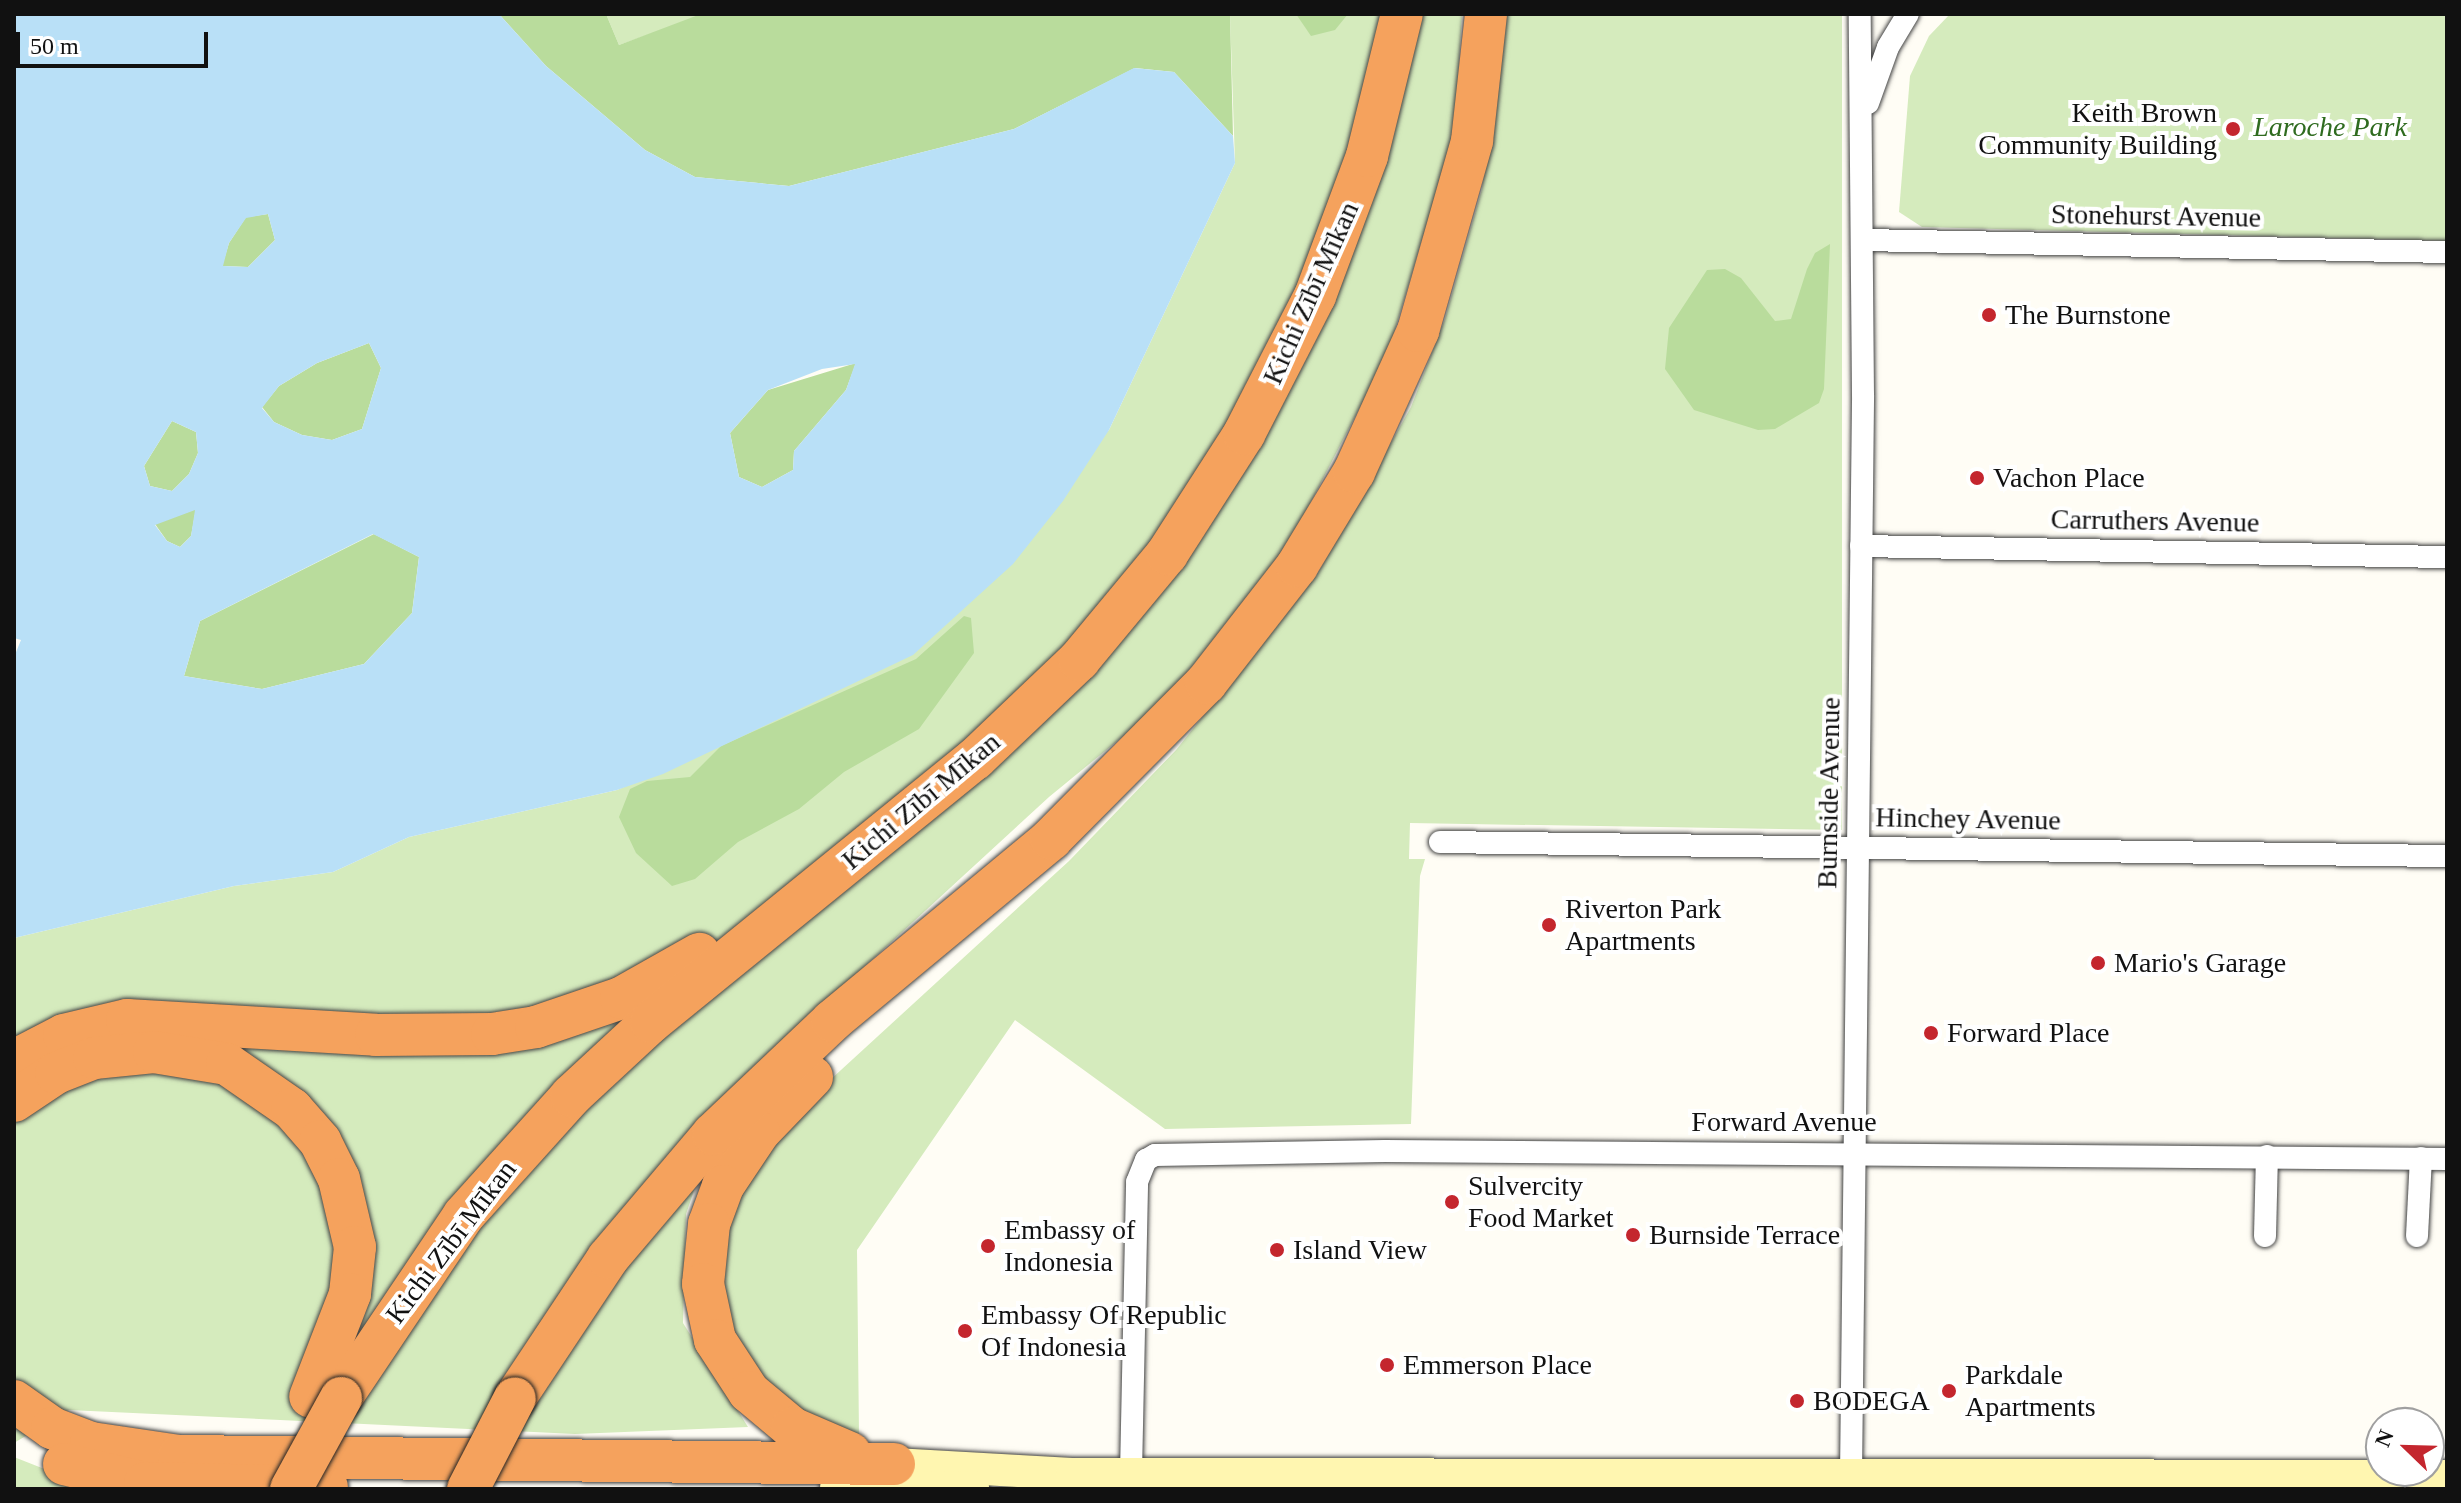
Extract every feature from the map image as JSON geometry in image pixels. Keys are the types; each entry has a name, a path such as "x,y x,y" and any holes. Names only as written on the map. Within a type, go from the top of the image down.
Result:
{"highway":[{"name":"Kichi Zībī Mīkan","path":"291,1489 326,1397 464,1215 571,1096 651,1022 947,783 1079,660 1167,554 1244,434 1315,296 1354,196 1402,14"},
{"path":"899,1480 778,1419 749,1392 720,1349 705,1304 709,1224 723,1186 775,1113 1177,715 1255,625 1354,472 1406,360 1441,264 1472,141 1486,14"},
{"path":"14,1061 64,1035 127,1020 425,1037 536,1027 621,998 670,974 947,783"},
{"path":"468,1489 515,1398 608,1258 713,1134 832,1021 1051,839"},
{"path":"14,1101 56,1073 94,1058 154,1052 227,1064 292,1109 320,1141 335,1170 355,1247 350,1294 326,1397 282,1489"},
{"path":"14,1401 52,1428 91,1443 179,1456 899,1480"},
{"path":"14,1438 77,1468 124,1480 203,1487 833,1488"}],"main road":[{"path":"833,1488 899,1480 1131,1473 1444,1482 1851,1476 2447,1476"}],"street":[{"name":"Burnside Avenue","path":"1851,1476 1864,240 1860,14"},
{"name":"Burnside Avenue","path":"1864,112 1888,47 1908,14"},
{"name":"Stonehurst Avenue","path":"1864,240 2447,252"},
{"name":"Carruthers Avenue","path":"1861,546 2447,557"},
{"name":"Hinchey Avenue","path":"1440,842 2447,856"},
{"name":"Forward Avenue","path":"1131,1473 1137,1182 1146,1160 1167,1154 1854,1152 2447,1159"},
{"path":"2265,1236 2267,1156"},
{"path":"2417,1236 2421,1158"}],"green space":[{"path":"499,14 606,14 619,45 701,14 1230,14 1233,136 1174,72 1135,68 1014,129 789,186 695,177 645,150 546,66"},
{"path":"606,14 706,14 619,45"},
{"path":"1230,14 1462,14 1455,130 1388,353 1286,550 1160,706 1049,797 727,1093 686,1214 683,1323 748,1427 575,1434 69,1410 14,1443 14,938 234,886 333,872 409,837 617,790 716,747 1109,430 1235,163"},
{"path":"1296,14 1348,14 1335,30 1311,36"},
{"path":"1505,14 1842,14 1842,830 1410,823 1409,859 1425,859 1420,876 1411,1124 1165,1129 1015,1020 857,1250 859,1434 815,1424 778,1400 737,1351 720,1292 724,1230 749,1171 817,1092 1069,861 1176,750 1318,573 1411,407 1445,319 1482,189"},
{"name":"Laroche Park","path":"1950,14 2447,14 2447,241 1922,227 1899,212 1910,76 1929,36"},
{"path":"268,214 275,240 248,267 222,266 229,243 246,217"},
{"path":"1830,244 1824,389 1819,403 1775,429 1758,430 1694,410 1665,369 1669,328 1707,270 1725,269 1741,278 1775,321 1791,319 1815,253"},
{"path":"369,343 381,368 362,429 332,440 302,435 274,422 262,407 279,386 317,363"},
{"path":"856,363 846,390 794,451 793,470 762,487 739,477 730,433 768,390"},
{"path":"172,421 196,432 198,453 189,474 172,491 150,486 144,466"},
{"path":"196,509 191,536 180,547 167,541 155,524"},
{"path":"374,534 419,557 412,613 364,664 262,689 184,676 200,621"},
{"path":"964,616 971,618 974,653 919,729 844,772 799,809 738,842 695,879 672,886 636,853 619,817 630,789 647,781 690,777 721,746 916,659"},
{"path":"14,1457 90,1487 98,1489 14,1489"}],"water":[{"path":"14,14 499,14 546,66 645,150 695,177 789,186 1014,129 1134,68 1174,72 1233,136 1235,163 1109,430 1063,501 1013,564 913,655 663,774 617,790 409,837 333,872 234,886 14,938 14,657 21,640 14,638","holes":["268,214 275,240 248,267 223,266 229,243 246,218","369,343 381,368 362,429 332,440 302,435 274,422 262,408 279,386 317,363","855,364 846,390 794,451 793,470 762,487 739,477 730,433 768,390 822,369","172,421 196,432 198,453 189,474 172,491 150,486 144,466","195,510 191,536 180,547 167,541 155,525","373,534 419,557 412,613 364,664 262,689 184,676 200,621"]}],"place":[{"name":"Keith Brown Community Building","path":"2233,129"},
{"name":"The Burnstone","path":"1989,315"},
{"name":"Vachon Place","path":"1977,478"},
{"name":"Riverton Park Apartments","path":"1549,925"},
{"name":"Mario's Garage","path":"2098,963"},
{"name":"Forward Place","path":"1931,1033"},
{"name":"Sulvercity Food Market","path":"1452,1202"},
{"name":"Burnside Terrace","path":"1633,1235"},
{"name":"Embassy of Indonesia","path":"988,1246"},
{"name":"Island View","path":"1277,1250"},
{"name":"Embassy Of Republic Of Indonesia","path":"965,1331"},
{"name":"Emmerson Place","path":"1387,1365"},
{"name":"Parkdale Apartments","path":"1949,1391"},
{"name":"BODEGA","path":"1797,1401"}]}
